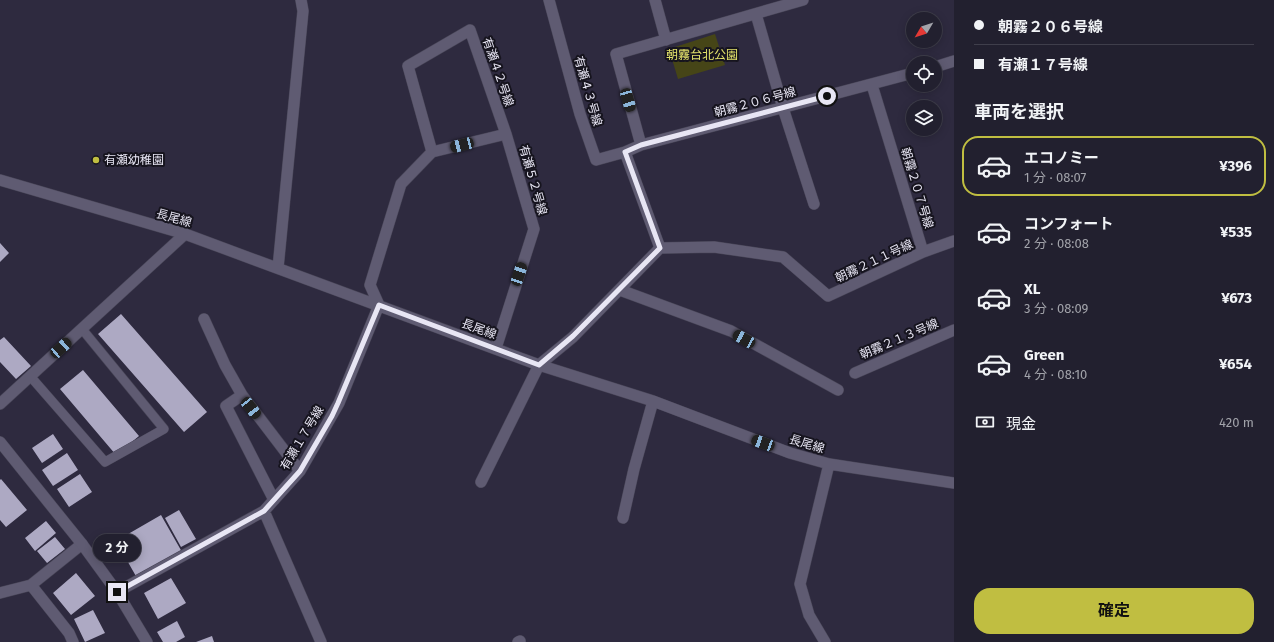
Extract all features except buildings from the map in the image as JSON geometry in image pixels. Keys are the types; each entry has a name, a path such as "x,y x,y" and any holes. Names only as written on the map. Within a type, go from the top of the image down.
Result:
{"street":[{"path":"278,268 303,11 301,0"},
{"name":"有瀬４３号線","path":"549,0 580,114 596,160 625,152"},
{"path":"655,0 666,40"},
{"path":"641,145 616,54 803,0"},
{"path":"756,14 783,108 814,204"},
{"name":"有瀬４２号線","path":"432,152 408,66 470,30 506,134"},
{"path":"942,65 954,62"},
{"name":"朝霧２０６号線","path":"625,152 641,145 906,75"},
{"name":"朝霧２０７号線","path":"872,85 923,252"},
{"path":"379,305 370,285 401,184 432,152 506,134"},
{"name":"有瀬５２号線","path":"496,348 534,229 506,134"},
{"path":"480,482 539,365 573,336 660,248 625,152"},
{"name":"長尾線","path":"0,180 185,234 539,365 653,401 776,448 829,464 954,483"},
{"path":"0,404 185,234"},
{"name":"朝霧２１１号線","path":"660,248 714,247 782,257 828,296 923,252 954,241"},
{"path":"620,290 731,331 838,390"},
{"name":"有瀬１７号線","path":"117,592 264,511 300,471 338,403 379,305"},
{"path":"204,319 224,365 242,395 300,471"},
{"name":"朝霧２１３号線","path":"855,373 954,330"},
{"path":"242,395 226,406 274,500"},
{"path":"623,518 634,470 653,401"},
{"path":"0,442 82,544 117,592 147,642"},
{"path":"825,642 809,615 800,584 829,464"},
{"path":"264,511 321,642"},
{"path":"0,593 31,585 82,544"},
{"path":"31,585 69,633 73,642"}],"lane":[{"path":"30,376 105,462 164,429 82,329"}],"green space":[{"name":"朝霧台北公園","path":"715,34 725,65 678,79 669,49"}],"place":[{"name":"有瀬幼稚園","path":"96,160"}],"route":[{"path":"117,592 264,511 300,471 338,403 379,305 539,365 573,336 660,248 625,152 641,145 827,96"}]}
